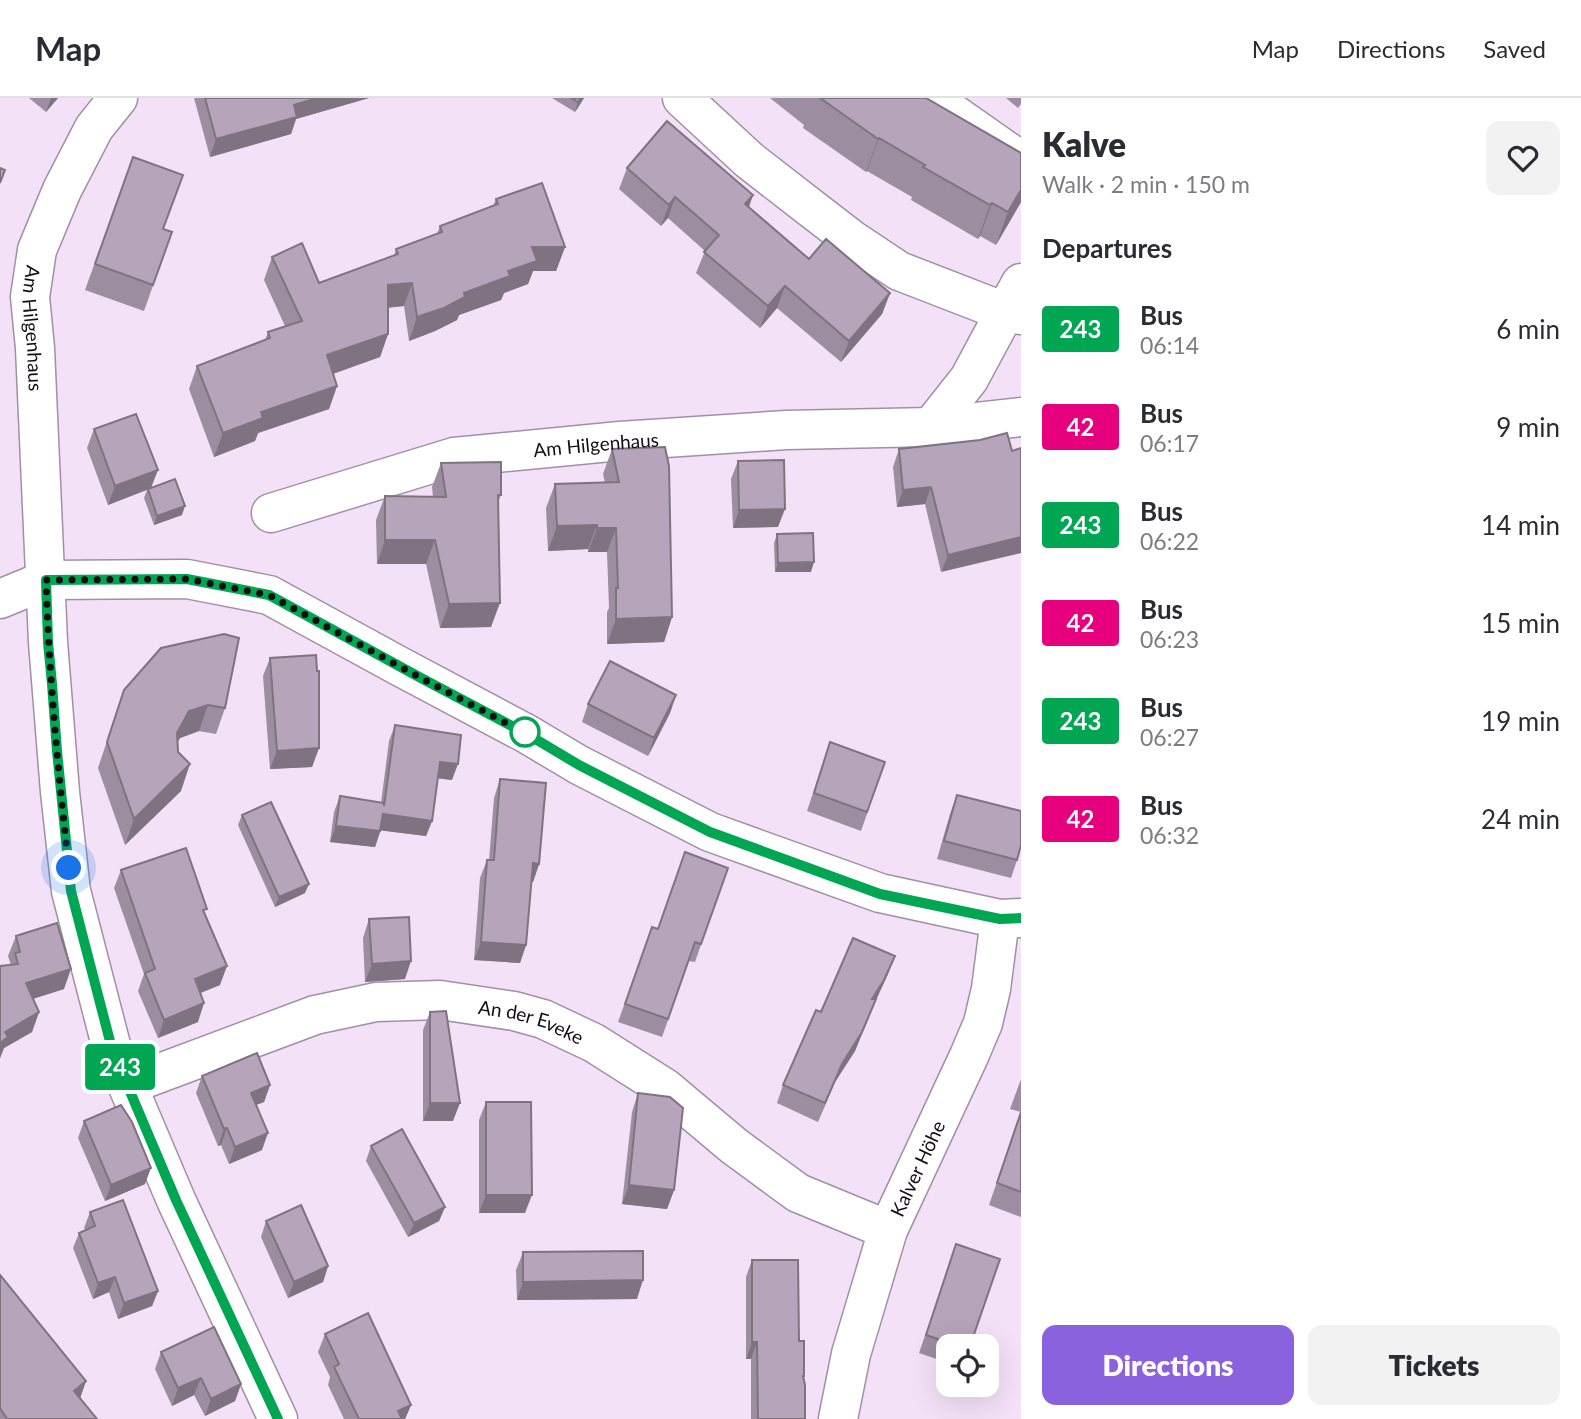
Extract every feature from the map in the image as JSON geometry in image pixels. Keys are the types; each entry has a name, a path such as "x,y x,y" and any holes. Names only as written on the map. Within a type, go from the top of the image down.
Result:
{"street":[{"name":"Am Hilgenhaus","path":"118,98 94,128 62,190 37,250 30,297 35,348 48,642 71,891 112,1049 176,1200 278,1419"},
{"path":"682,98 749,160 852,239 899,271 1016,303 969,379 931,427"},
{"path":"931,98 1021,161"},
{"name":"Am Hilgenhaus","path":"271,513 454,457 620,441 786,430 931,427 1021,417"},
{"path":"0,599 46,580 187,579 269,595 527,734 579,765 710,832 880,894 1010,919"},
{"name":"Kalver Höhe","path":"838,1419 851,1354 888,1230 983,1023 1010,919"},
{"name":"An der Eveke","path":"128,1085 315,1015 376,1002 440,1000 514,1011 543,1019 594,1043 665,1088 734,1146 798,1193 888,1230"}],"building":[{"path":"205,98 317,98 294,105 297,117 216,139"},
{"path":"820,98 926,98 1021,153 1021,190 1008,212 992,203 990,205 878,139"},
{"path":"667,121 753,195 745,204 809,259 826,239 890,293 849,341 785,286 768,306 704,252 719,235 675,197 669,205 627,168"},
{"path":"133,157 183,175 163,229 172,232 153,285 95,264"},
{"path":"0,168 5,170 0,183"},
{"path":"542,183 565,247 532,247 537,261 508,271 510,276 464,293 465,297 444,308 417,317 412,283 388,285 388,334 327,355 337,386 261,412 263,418 223,433 197,366 270,338 268,332 302,321 272,257 302,243 319,283 398,254 396,249 442,232 440,226 498,204 496,199"},
{"path":"136,414 158,470 115,486 94,429"},
{"path":"1007,433 1012,451 1021,448 1021,537 948,555 931,487 903,490 899,449 980,440"},
{"path":"665,447 669,466 672,617 616,619 616,528 597,528 597,525 557,526 555,484 619,482 612,449"},
{"path":"784,460 785,509 739,510 738,461"},
{"path":"501,462 501,495 498,495 500,603 449,604 435,540 385,540 385,496 446,497 441,463"},
{"path":"175,479 185,506 157,516 148,489"},
{"path":"813,533 814,562 778,563 777,534"},
{"path":"224,634 239,638 225,708 208,705 189,711 177,733 178,752 190,764 134,819 107,742 124,690 161,648"},
{"path":"316,655 319,671 319,748 277,751 270,658"},
{"path":"610,661 676,695 654,738 588,704"},
{"path":"395,725 461,735 458,764 440,762 432,821 383,814 380,831 336,826 340,796 384,803 384,806"},
{"path":"830,742 885,762 867,812 814,793"},
{"path":"500,779 546,783 539,864 533,863 526,945 481,942 487,860 494,860"},
{"path":"957,795 1021,811 1021,845 1017,860 944,841"},
{"path":"271,802 309,884 279,897 242,815"},
{"path":"186,848 207,909 203,910 227,966 195,979 204,1003 164,1020 145,973 155,969 121,870"},
{"path":"685,852 728,868 701,944 695,942 668,1019 625,1004 652,927 658,929"},
{"path":"409,917 411,961 372,964 369,919"},
{"path":"57,923 71,969 26,983 39,1012 5,1032 8,1037 0,1043 0,966 18,964 15,953 20,952 16,936"},
{"path":"853,938 895,956 872,999 876,999 862,1032 842,1064 825,1103 783,1085 816,1010 821,1012"},
{"path":"446,1011 460,1103 430,1103 430,1012"},
{"path":"257,1053 270,1085 251,1093 268,1133 235,1147 227,1128 224,1129 202,1076"},
{"path":"638,1093 670,1097 683,1108 674,1190 629,1185"},
{"path":"486,1102 531,1102 532,1195 486,1195"},
{"path":"121,1105 132,1122 151,1168 111,1185 84,1121"},
{"path":"1021,1112 1021,1192 997,1183"},
{"path":"402,1129 445,1207 414,1223 371,1146"},
{"path":"123,1200 158,1291 124,1303 115,1277 98,1283 79,1233 95,1226 90,1212"},
{"path":"301,1205 328,1266 294,1282 266,1221"},
{"path":"956,1244 1000,1259 974,1334 936,1334 936,1338 926,1335"},
{"path":"643,1251 643,1280 523,1282 523,1252"},
{"path":"752,1260 798,1260 799,1341 804,1341 805,1419 758,1419 757,1342 752,1342"},
{"path":"0,1275 86,1381 74,1391 97,1419 7,1419 0,1408"},
{"path":"368,1313 411,1405 398,1411 402,1419 359,1419 334,1367 339,1364 325,1334"},
{"path":"214,1327 241,1384 211,1399 201,1378 178,1388 161,1352"}],"bus line":[{"name":"243","path":"278,1419 176,1200 112,1049 71,891 60,792 46,580 187,579 269,595 527,734 579,765 710,832 880,894 1000,919 1021,918"}],"route":[{"path":"69,868 48,642 46,580 187,579 269,595 527,734 525,732"}]}
